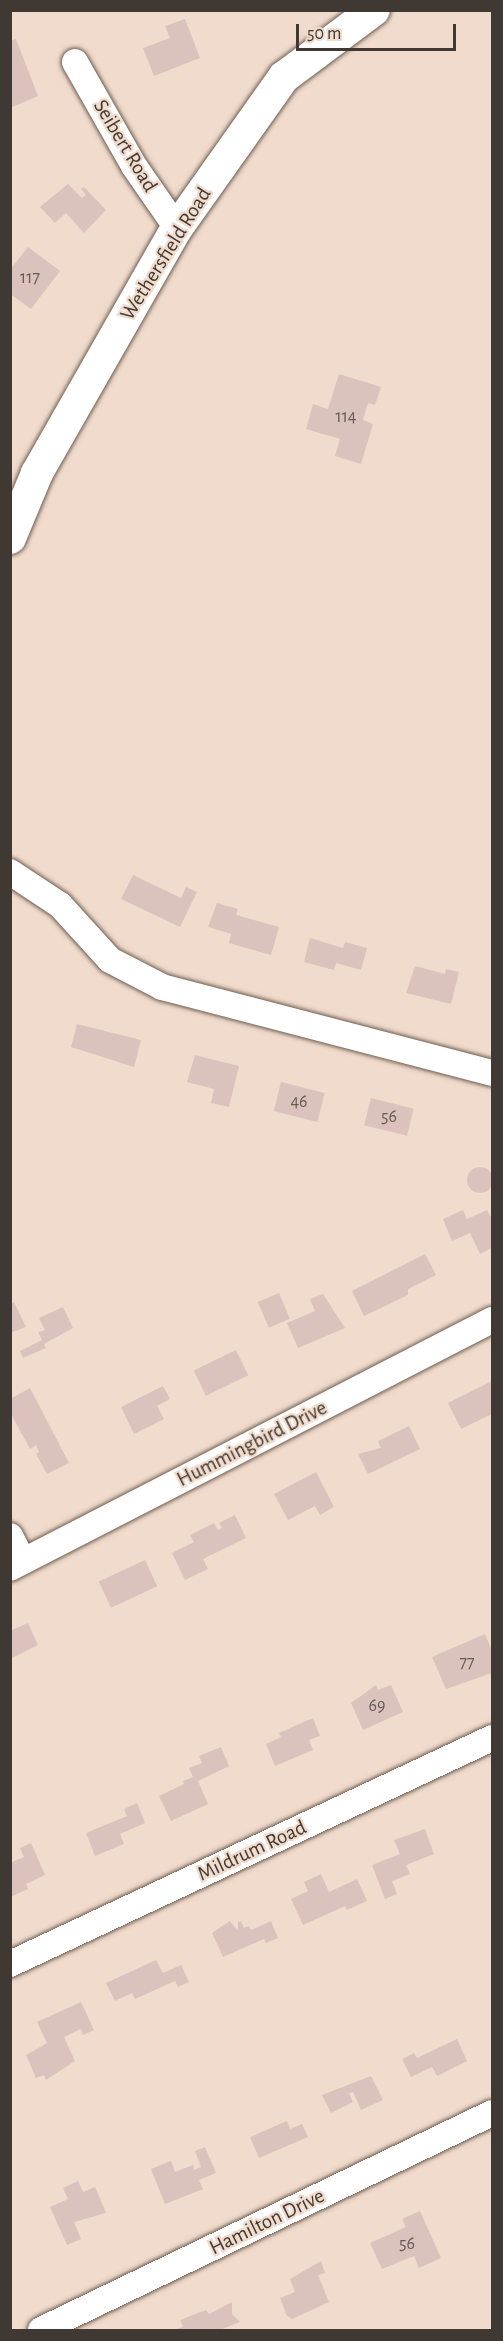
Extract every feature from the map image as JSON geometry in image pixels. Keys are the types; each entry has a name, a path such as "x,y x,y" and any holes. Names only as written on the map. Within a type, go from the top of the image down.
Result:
{"street":[{"name":"Wethersfield Road","path":"10,538 37,473 177,228 284,77 374,10"},
{"name":"Seibert Road","path":"75,62 134,166 177,228"},
{"path":"10,872 60,905 110,960 162,987 492,1073"},
{"name":"Hummingbird Drive","path":"17,1565 492,1320"},
{"path":"10,1536 17,1565"},
{"name":"Mildrum Road","path":"10,1964 492,1738"},
{"name":"Hamilton Drive","path":"41,2331 492,2113"}],"building":[{"path":"185,19 200,58 154,76 143,48 170,38 165,26"},
{"path":"16,39 38,96 10,108 10,41"},
{"path":"68,184 82,198 86,195 81,189 84,187 106,210 84,233 66,213 55,223 40,207"},
{"path":"28,247 60,271 31,309 10,294 10,270"},
{"path":"339,374 381,387 375,405 368,403 363,420 373,424 361,464 335,456 340,439 306,429 313,404 328,409"},
{"path":"133,875 181,898 186,887 197,892 180,927 121,899"},
{"path":"217,903 238,909 236,915 279,927 271,955 229,943 231,934 208,927"},
{"path":"310,938 343,948 345,942 367,948 361,970 336,963 334,970 304,962"},
{"path":"415,966 445,974 446,969 459,972 451,1004 406,993"},
{"path":"77,1024 141,1040 134,1067 71,1047"},
{"path":"195,1055 239,1066 229,1107 211,1103 214,1089 187,1082"},
{"path":"281,1082 325,1093 317,1122 274,1111"},
{"path":"371,1098 414,1109 407,1136 364,1125"},
{"path":"480,1167 489,1171 493,1180 489,1189 480,1193 471,1189 467,1180 471,1171"},
{"path":"463,1210 467,1219 487,1210 492,1219 492,1248 480,1254 470,1233 452,1241 443,1219"},
{"path":"425,1254 436,1275 408,1289 408,1295 364,1316 352,1291"},
{"path":"279,1293 290,1319 269,1328 258,1302"},
{"path":"323,1294 345,1328 298,1348 287,1323 315,1311 310,1299"},
{"path":"14,1302 26,1327 10,1333 10,1304"},
{"path":"63,1307 73,1328 44,1344 46,1348 23,1358 20,1351 42,1340 38,1332 45,1330 39,1318"},
{"path":"236,1350 248,1375 206,1396 194,1371"},
{"path":"492,1381 492,1414 461,1429 448,1403"},
{"path":"163,1386 170,1399 157,1406 164,1419 134,1434 121,1407"},
{"path":"30,1388 69,1463 47,1474 36,1454 39,1452 36,1445 30,1449 10,1412 10,1399"},
{"path":"409,1426 420,1449 368,1474 358,1454 381,1448 378,1441"},
{"path":"316,1472 334,1507 320,1515 315,1506 288,1520 274,1494"},
{"path":"235,1515 246,1538 203,1559 208,1569 185,1580 172,1553 194,1542 190,1535 214,1523 218,1530 222,1528 219,1523"},
{"path":"145,1560 157,1586 111,1608 99,1582"},
{"path":"28,1623 38,1645 12,1658 10,1631"},
{"path":"485,1634 492,1651 492,1673 446,1689 432,1657"},
{"path":"376,1685 378,1690 391,1685 403,1712 363,1730 351,1703"},
{"path":"313,1718 320,1736 309,1740 313,1750 275,1766 266,1744 281,1737 279,1733"},
{"path":"221,1747 229,1766 198,1781 208,1804 171,1821 159,1796 193,1777 189,1768 202,1763 199,1756"},
{"path":"137,1803 145,1823 120,1834 124,1844 95,1856 86,1833 127,1816 124,1809"},
{"path":"425,1829 434,1854 406,1865 410,1874 392,1881 397,1894 385,1899 372,1865 400,1854 394,1840"},
{"path":"31,1843 45,1875 26,1884 28,1889 10,1897 10,1863 24,1857 20,1848"},
{"path":"321,1874 329,1892 357,1879 367,1901 347,1910 345,1906 303,1925 291,1899 308,1891 304,1882"},
{"path":"230,1921 238,1931 238,1922 241,1921 244,1928 249,1926 251,1930 271,1921 278,1938 266,1943 264,1939 223,1957 212,1933"},
{"path":"156,1960 163,1973 181,1965 189,1982 178,1987 175,1981 135,1999 132,1993 115,2001 106,1983"},
{"path":"81,2002 94,2030 83,2035 81,2029 64,2037 75,2061 46,2080 44,2075 36,2078 26,2055 47,2043 37,2022"},
{"path":"457,2039 467,2061 437,2076 432,2067 411,2077 402,2059 414,2053 417,2058"},
{"path":"371,2076 383,2100 361,2110 353,2092 349,2093 353,2102 331,2113 322,2095"},
{"path":"287,2121 290,2129 302,2124 308,2137 259,2158 250,2137"},
{"path":"205,2147 216,2173 199,2180 203,2189 165,2204 151,2169 171,2161 175,2172 193,2165 194,2170 201,2167 195,2151"},
{"path":"78,2181 83,2192 95,2187 106,2213 74,2222 81,2239 67,2245 50,2207 68,2199 63,2188"},
{"path":"420,2211 441,2258 419,2268 414,2256 382,2269 370,2243 406,2227 402,2219"},
{"path":"321,2261 325,2273 318,2275 329,2302 292,2319 287,2316 280,2298 295,2292 290,2279"},
{"path":"232,2302 232,2314 240,2322 220,2330 173,2330 183,2327 180,2320 206,2310 209,2314"}]}
